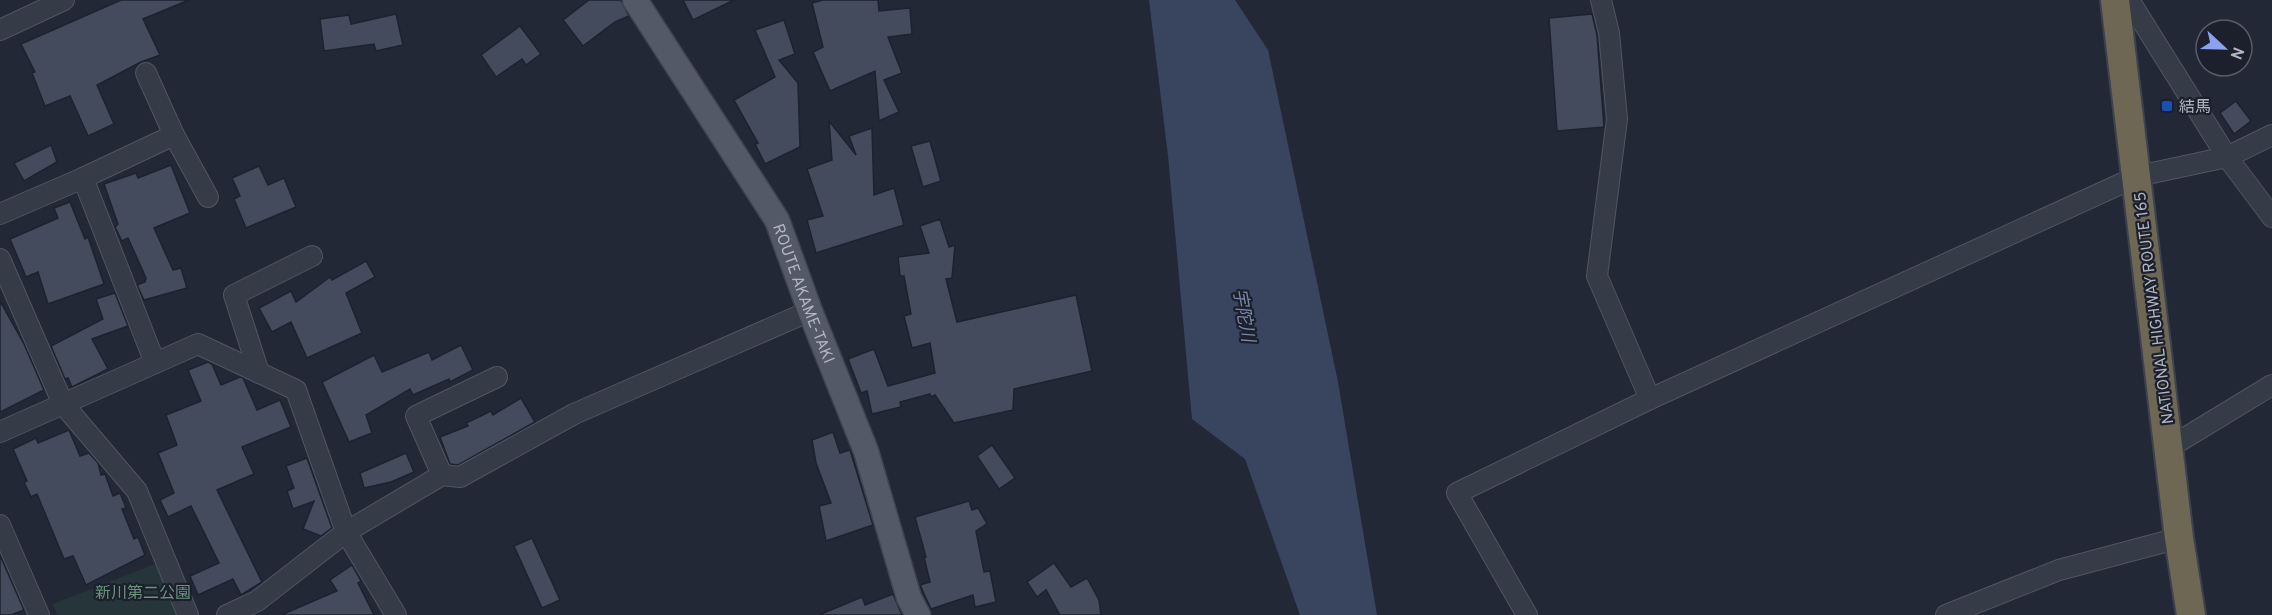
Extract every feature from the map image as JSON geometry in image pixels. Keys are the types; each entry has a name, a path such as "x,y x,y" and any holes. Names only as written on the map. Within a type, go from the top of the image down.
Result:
{"highway":[{"name":"NATIONAL HIGHWAY ROUTE 165","path":"2115,0 2138,176 2179,538 2191,615"}],"main road":[{"name":"ROUTE AKAME-TAKI","path":"635,0 777,219 810,311 866,451 909,598 918,615"}],"street":[{"path":"0,30 64,0"},
{"path":"1601,0 1609,33 1617,119 1597,276 1650,399"},
{"path":"2129,0 2227,157 2272,218"},
{"path":"146,74 174,135 208,197"},
{"path":"0,214 174,135"},
{"path":"1527,615 1457,493 1650,399 2138,176 2227,157 2272,135"},
{"path":"83,178 155,363"},
{"path":"259,373 234,295 312,256"},
{"path":"0,259 63,404 137,491 188,615"},
{"path":"227,615 259,608 346,532 442,475 460,477 574,414 810,311"},
{"path":"0,432 198,344 296,390 346,532 396,615"},
{"path":"442,475 416,416 497,378"},
{"path":"2170,447 2272,385"},
{"path":"0,525 39,615"},
{"path":"1946,615 2059,570 2179,538"}],"green space":[{"name":"新川第二公園","path":"155,564 178,615 57,615 53,604"}],"water":[{"name":"宇陀川","path":"1149,0 1235,0 1268,50 1338,382 1377,615 1300,615 1245,459 1192,419 1168,156"}],"building":[{"path":"121,0 189,0 143,19 160,55 141,62 97,85 114,124 88,136 70,96 45,106 32,73 35,72 21,44"},
{"path":"589,0 621,0 629,16 615,22 583,46 563,20"},
{"path":"683,0 734,0 693,20"},
{"path":"823,0 878,0 879,11 910,8 912,34 888,37 902,73 884,80 899,112 879,121 875,71 830,91 813,52 823,47 812,3"},
{"path":"396,14 403,45 376,51 374,44 324,51 320,19 349,15 351,24"},
{"path":"1592,14 1597,35 1604,127 1557,131 1549,18"},
{"path":"784,20 795,54 779,60 798,83 800,147 765,164 755,144 758,143 734,100 775,77 755,30"},
{"path":"520,26 541,54 526,65 522,59 496,77 481,55"},
{"path":"2236,101 2251,121 2234,134 2220,113"},
{"path":"829,121 856,155 849,136 872,128 874,195 894,188 904,225 816,253 807,220 823,216 807,169 832,160"},
{"path":"930,141 941,181 923,187 911,146"},
{"path":"51,145 57,162 24,181 14,163"},
{"path":"171,165 190,213 154,228 173,270 181,268 187,288 144,300 137,285 145,282 146,278 128,238 122,241 115,227 118,224 104,184 136,173 138,178"},
{"path":"259,166 268,185 284,178 296,207 246,228 234,199 240,196 232,178"},
{"path":"70,202 85,239 88,237 104,284 48,304 38,272 26,277 10,239 58,218 54,208"},
{"path":"940,219 949,247 955,245 952,278 946,279 957,322 1076,295 1092,371 1014,389 1013,410 954,423 935,395 931,397 930,394 900,402 901,407 872,414 867,391 861,393 848,359 874,349 888,386 935,373 930,343 912,348 904,316 911,314 904,276 900,276 898,257 929,253 920,226"},
{"path":"366,261 375,277 346,293 362,333 307,358 291,322 272,332 259,308 291,291 296,302 330,277 332,280"},
{"path":"115,293 128,326 92,339 108,369 72,387 68,378 65,379 51,346 103,319 96,299"},
{"path":"0,301 24,344 44,390 0,412"},
{"path":"461,345 473,370 450,382 449,379 413,395 410,389 366,415 372,433 349,442 322,382 374,355 382,372 429,352 432,360"},
{"path":"208,362 212,364 221,385 240,377 243,378 257,410 280,400 291,427 242,447 254,474 217,490 262,582 241,595 233,579 198,595 190,576 219,563 191,506 168,517 160,500 174,493 158,453 177,445 166,415 201,401 188,370"},
{"path":"521,398 535,422 458,465 450,464 440,437 468,426 466,423 491,411 493,415"},
{"path":"69,430 80,456 89,453 98,463 101,475 105,474 113,496 120,493 126,508 122,509 134,539 138,537 145,555 86,585 73,556 64,559 37,494 31,497 24,482 27,481 13,449 36,438 38,443"},
{"path":"833,432 840,453 850,450 873,525 826,541 819,506 831,503 816,463 812,440"},
{"path":"992,445 1015,478 999,489 977,456"},
{"path":"406,453 414,472 391,482 364,488 360,473"},
{"path":"307,458 332,528 321,536 303,529 314,501 293,509 287,491 294,488 286,466"},
{"path":"969,501 972,510 978,508 987,524 976,531 984,572 990,571 996,602 975,607 973,595 931,609 920,585 930,582 915,517"},
{"path":"532,538 560,600 542,608 514,546"},
{"path":"0,555 24,610 11,615 0,615"},
{"path":"1054,563 1071,587 1087,578 1099,600 1101,615 1060,615 1046,590 1037,597 1027,582"},
{"path":"352,565 374,615 281,615 337,591 330,580"},
{"path":"893,594 902,615 819,615 862,597 865,605"}],"place":[{"name":"結馬","path":"2167,106"}]}
